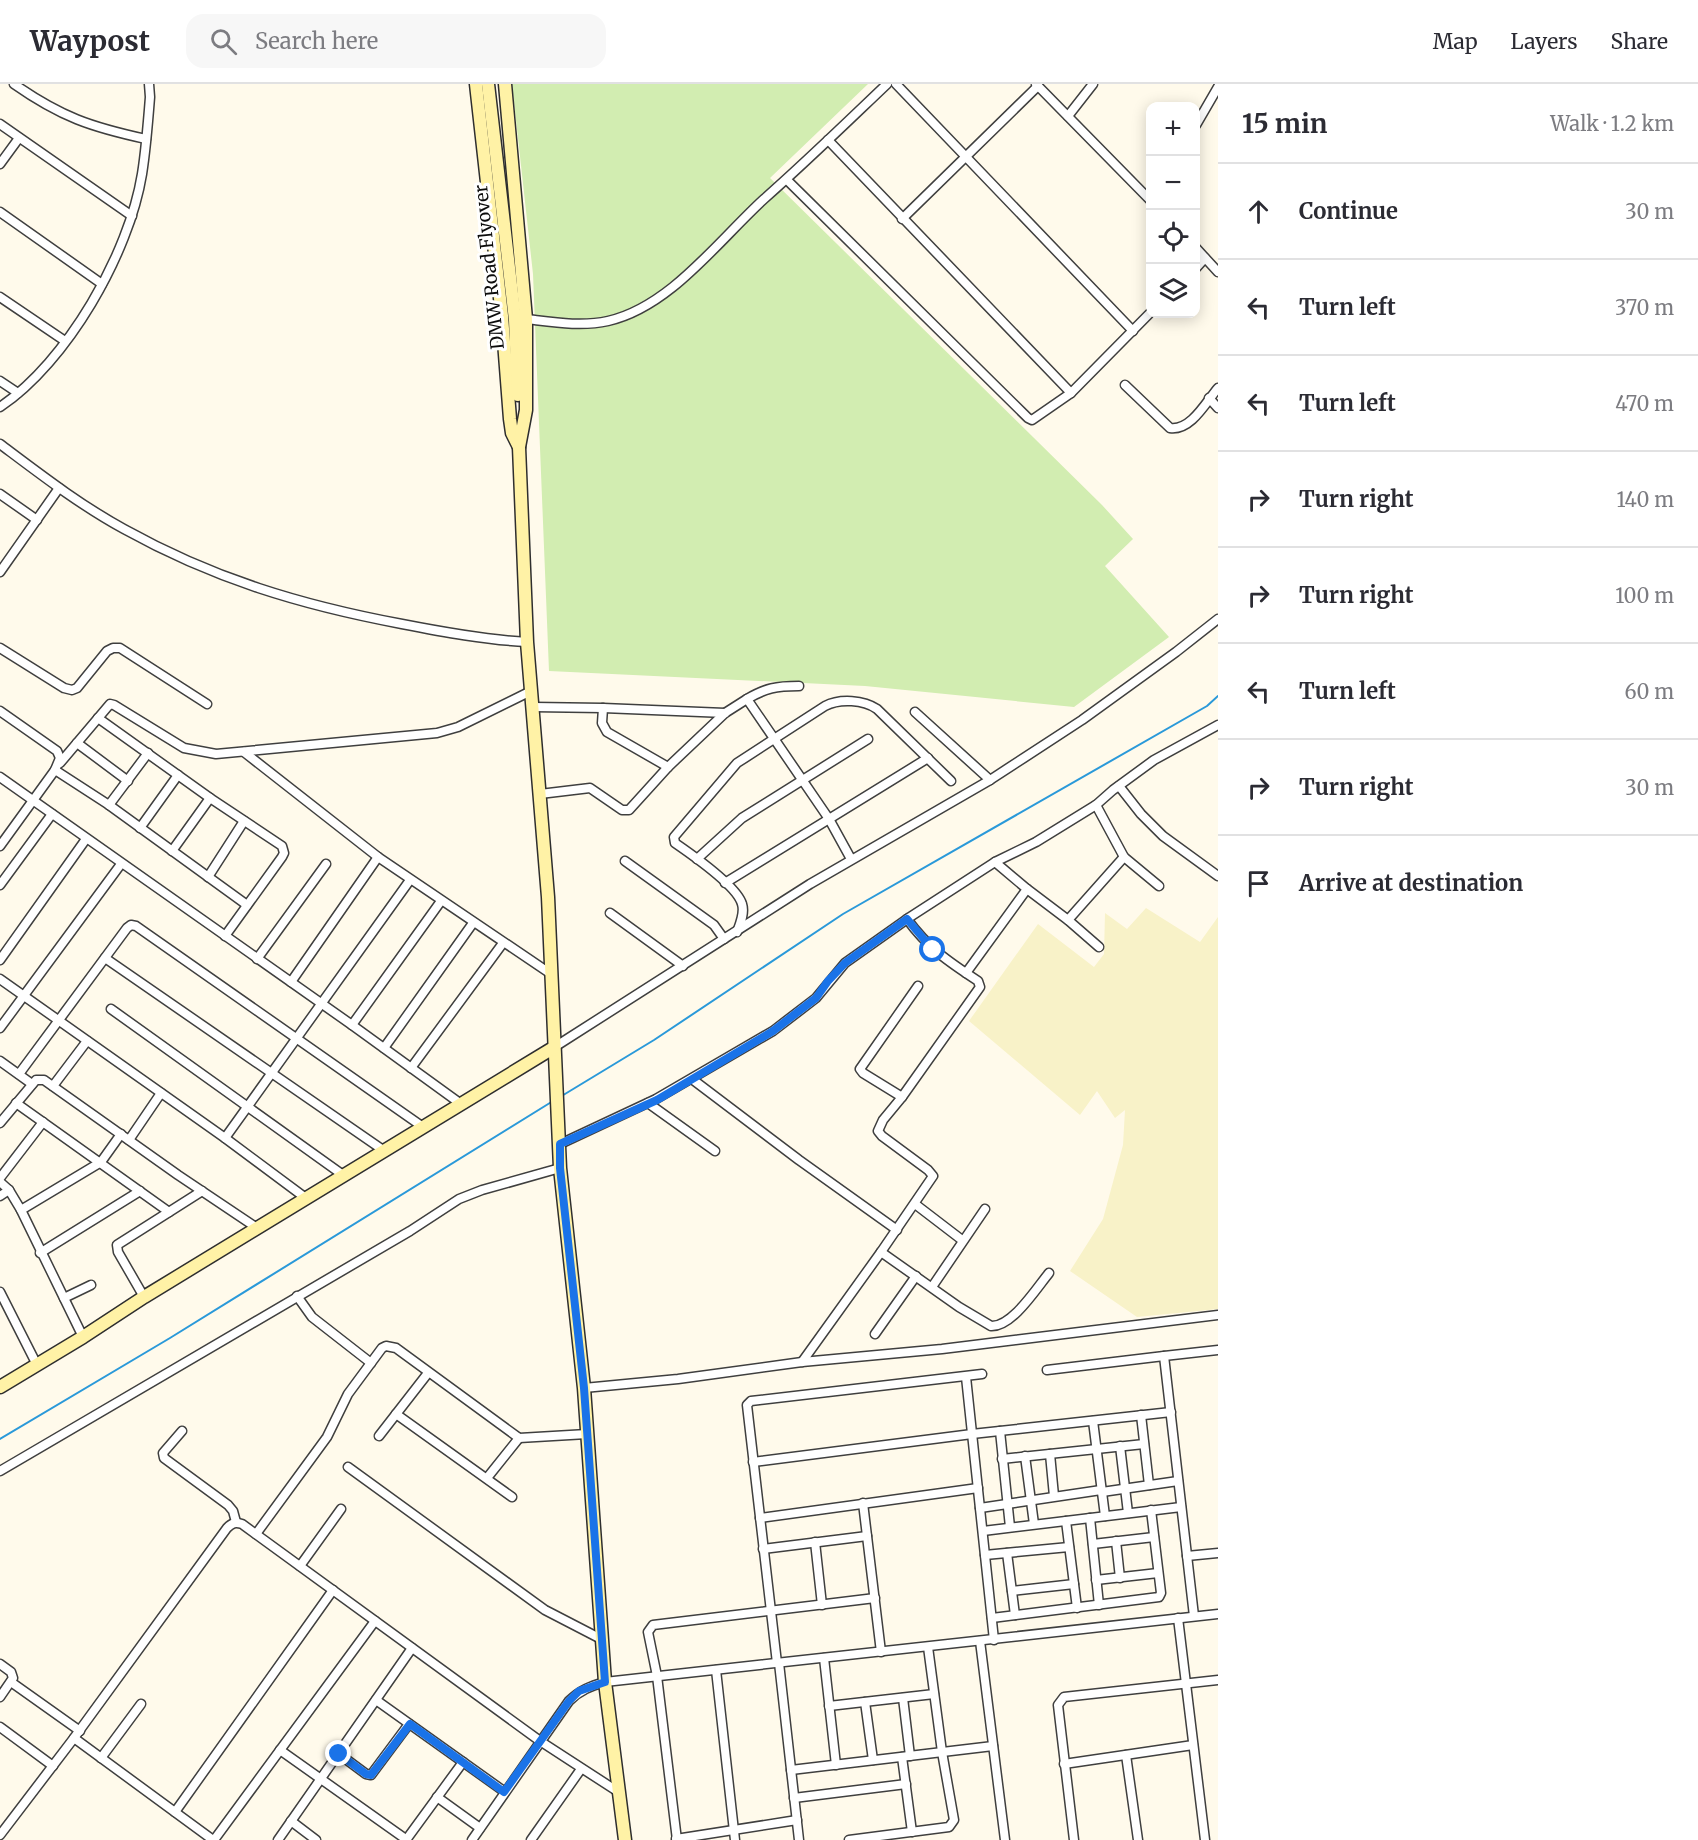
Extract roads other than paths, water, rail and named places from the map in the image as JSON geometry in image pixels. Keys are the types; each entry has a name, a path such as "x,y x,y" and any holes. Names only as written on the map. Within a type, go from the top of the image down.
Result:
{"main road":[{"path":"476,84 502,316 510,419 512,434 519,447"},
{"name":"DMW Road Flyover","path":"488,84 515,320 519,447"},
{"path":"505,84 526,320 526,410 519,447 531,691 548,897 560,1168 584,1388 605,1682 625,1840"},
{"path":"0,1387 383,1150 460,1104 554,1054"}],"street":[{"path":"14,84 60,114 87,125 146,139"},
{"path":"0,407 41,371 65,341 102,284 118,251 132,216 142,176 149,84"},
{"path":"526,320 585,324 608,321 654,301 672,289 887,84"},
{"path":"896,84 1133,331"},
{"path":"1068,116 1093,84"},
{"path":"902,219 1037,85 1146,192"},
{"path":"1200,118 1218,87"},
{"path":"0,124 132,216"},
{"path":"0,164 19,138"},
{"path":"828,140 1071,393"},
{"path":"787,180 1032,420 1037,419 1071,393 1146,317"},
{"path":"0,212 102,284"},
{"path":"1200,252 1218,272"},
{"path":"1200,264 1205,258"},
{"path":"0,297 65,341"},
{"path":"0,381 18,393"},
{"path":"1125,385 1170,428 1177,429 1184,426 1218,388"},
{"path":"1209,398 1218,408"},
{"path":"0,444 59,488 123,528 170,553 256,589 339,612 431,630 528,642"},
{"path":"0,572 59,488"},
{"path":"0,494 37,520"},
{"path":"554,1054 724,939 851,860 990,780 1082,720 1218,619"},
{"path":"0,648 64,688 72,690 107,651 120,648 207,704"},
{"path":"540,794 590,788 625,811 631,808 724,713 774,686 799,686"},
{"path":"0,846 57,766 107,706 114,705 184,748 216,754 437,734 458,727 531,691"},
{"path":"747,699 829,819 851,860"},
{"path":"737,933 742,917 742,904 725,883 675,843 675,834 736,763 832,702 867,704 877,710 951,781"},
{"path":"533,707 724,713"},
{"path":"603,708 602,723 607,732 668,768"},
{"path":"0,711 57,751 60,758 57,766"},
{"path":"915,712 990,780"},
{"path":"98,718 282,846 284,853 225,936"},
{"path":"560,1139 648,1103 773,1031 816,998 845,963 907,919 995,862 1036,842 1096,805 1154,760 1218,725"},
{"path":"697,859 742,818 868,740"},
{"path":"77,743 128,781"},
{"path":"244,752 378,857 551,974"},
{"path":"109,805 148,753"},
{"path":"725,883 928,758"},
{"path":"57,766 247,905"},
{"path":"140,828 178,775"},
{"path":"0,777 352,1025 460,1104"},
{"path":"1119,786 1163,837 1218,876"},
{"path":"172,850 210,798"},
{"path":"1096,805 1124,857 1159,886"},
{"path":"0,885 52,814"},
{"path":"208,877 244,821"},
{"path":"0,960 86,839"},
{"path":"291,982 378,857"},
{"path":"1068,920 1124,857"},
{"path":"626,861 714,926 724,939"},
{"path":"995,862 1068,920 1099,948"},
{"path":"0,1028 22,995 121,864"},
{"path":"257,959 326,864"},
{"path":"225,1138 410,880"},
{"path":"966,973 1027,889"},
{"path":"352,1025 441,901"},
{"path":"610,913 682,966"},
{"path":"802,1362 930,1182 932,1174 878,1131 883,1120 980,987 978,981 933,950 907,919"},
{"path":"384,1048 473,922"},
{"path":"19,1074 131,925 136,926 423,1127"},
{"path":"411,1068 503,943"},
{"path":"105,958 383,1150"},
{"path":"0,979 225,1138 307,1199"},
{"path":"902,1097 860,1069 918,986"},
{"path":"111,1009 343,1175"},
{"path":"53,1086 87,1041"},
{"path":"0,1061 32,1084"},
{"path":"692,1078 799,1160 897,1230"},
{"path":"0,1123 32,1084 40,1079 257,1228"},
{"path":"129,1140 161,1093"},
{"path":"16,1103 169,1212"},
{"path":"648,1103 715,1151"},
{"path":"43,1122 0,1180 21,1210 83,1337"},
{"path":"21,1210 101,1162 121,1134"},
{"path":"0,1471 410,1231 459,1199 482,1190 560,1168"},
{"path":"0,1196 9,1190"},
{"path":"40,1253 140,1191"},
{"path":"144,1297 116,1248 120,1242 202,1191"},
{"path":"915,1204 963,1240"},
{"path":"932,1287 985,1209"},
{"path":"881,1252 991,1326 997,1326 1018,1311 1049,1273"},
{"path":"875,1334 916,1276"},
{"path":"64,1298 91,1284"},
{"path":"0,1292 37,1365"},
{"path":"297,1296 312,1317 371,1363"},
{"path":"584,1388 678,1379 802,1362 942,1349 1218,1315"},
{"path":"256,1534 327,1437 348,1394 381,1348 386,1346 391,1346 519,1438 588,1434"},
{"path":"1047,1370 1218,1350"},
{"path":"1164,1356 1194,1616"},
{"path":"379,1436 428,1373"},
{"path":"799,1840 747,1405 752,1401 982,1374"},
{"path":"966,1377 994,1640"},
{"path":"753,1462 1171,1412"},
{"path":"396,1414 512,1497"},
{"path":"1141,1415 1149,1485"},
{"path":"1093,1420 1105,1516"},
{"path":"182,1431 163,1453 164,1458 228,1505 233,1511 236,1522"},
{"path":"1000,1431 1010,1527"},
{"path":"486,1478 519,1438"},
{"path":"1002,1459 1144,1444"},
{"path":"1120,1446 1128,1513"},
{"path":"1050,1454 1054,1496"},
{"path":"1025,1456 1034,1524"},
{"path":"348,1467 545,1610 603,1640"},
{"path":"980,1508 1008,1505 1031,1499 1178,1481"},
{"path":"760,1518 978,1488"},
{"path":"863,1503 881,1652"},
{"path":"983,1531 1181,1507"},
{"path":"300,1566 340,1509"},
{"path":"992,1618 1159,1597 1151,1510"},
{"path":"1090,1518 1099,1605"},
{"path":"1066,1521 1077,1608"},
{"path":"0,1835 77,1734 227,1528 236,1522 256,1534 540,1741 620,1793"},
{"path":"763,1548 867,1536"},
{"path":"1093,1544 1154,1537"},
{"path":"1116,1541 1120,1578"},
{"path":"815,1542 822,1605"},
{"path":"985,1555 1069,1547"},
{"path":"1007,1553 1015,1615"},
{"path":"1187,1556 1218,1553"},
{"path":"1096,1580 1158,1574"},
{"path":"1012,1591 1074,1584"},
{"path":"175,1812 333,1590"},
{"path":"797,1820 677,1840 657,1676 648,1632 653,1625 875,1598"},
{"path":"472,1840 569,1701 579,1691 605,1682 1218,1614"},
{"path":"1178,1618 1205,1840"},
{"path":"11,1682 77,1734 101,1758 214,1840 375,1621"},
{"path":"980,1641 1005,1840"},
{"path":"849,1840 952,1825 954,1820 928,1647"},
{"path":"278,1840 412,1648"},
{"path":"824,1658 836,1765"},
{"path":"0,1664 13,1674 11,1682 0,1697"},
{"path":"716,1670 735,1840"},
{"path":"1074,1840 1059,1705 1064,1697 1218,1680"},
{"path":"829,1706 934,1694"},
{"path":"903,1698 906,1784 912,1832"},
{"path":"376,1700 504,1792"},
{"path":"865,1702 873,1760"},
{"path":"101,1758 141,1704"},
{"path":"339,1754 366,1774 371,1775 410,1724"},
{"path":"0,1727 53,1766"},
{"path":"1064,1764 1193,1745"},
{"path":"791,1770 993,1746"},
{"path":"280,1750 406,1840 463,1762"},
{"path":"1126,1755 1138,1840"},
{"path":"531,1840 581,1769"},
{"path":"794,1798 906,1784"},
{"path":"437,1797 480,1828"},
{"path":"291,1821 316,1840"}],"waterway":[{"path":"560,1097 654,1040 843,914 1207,706 1218,696"},
{"path":"0,1439 170,1338 553,1101"}]}
